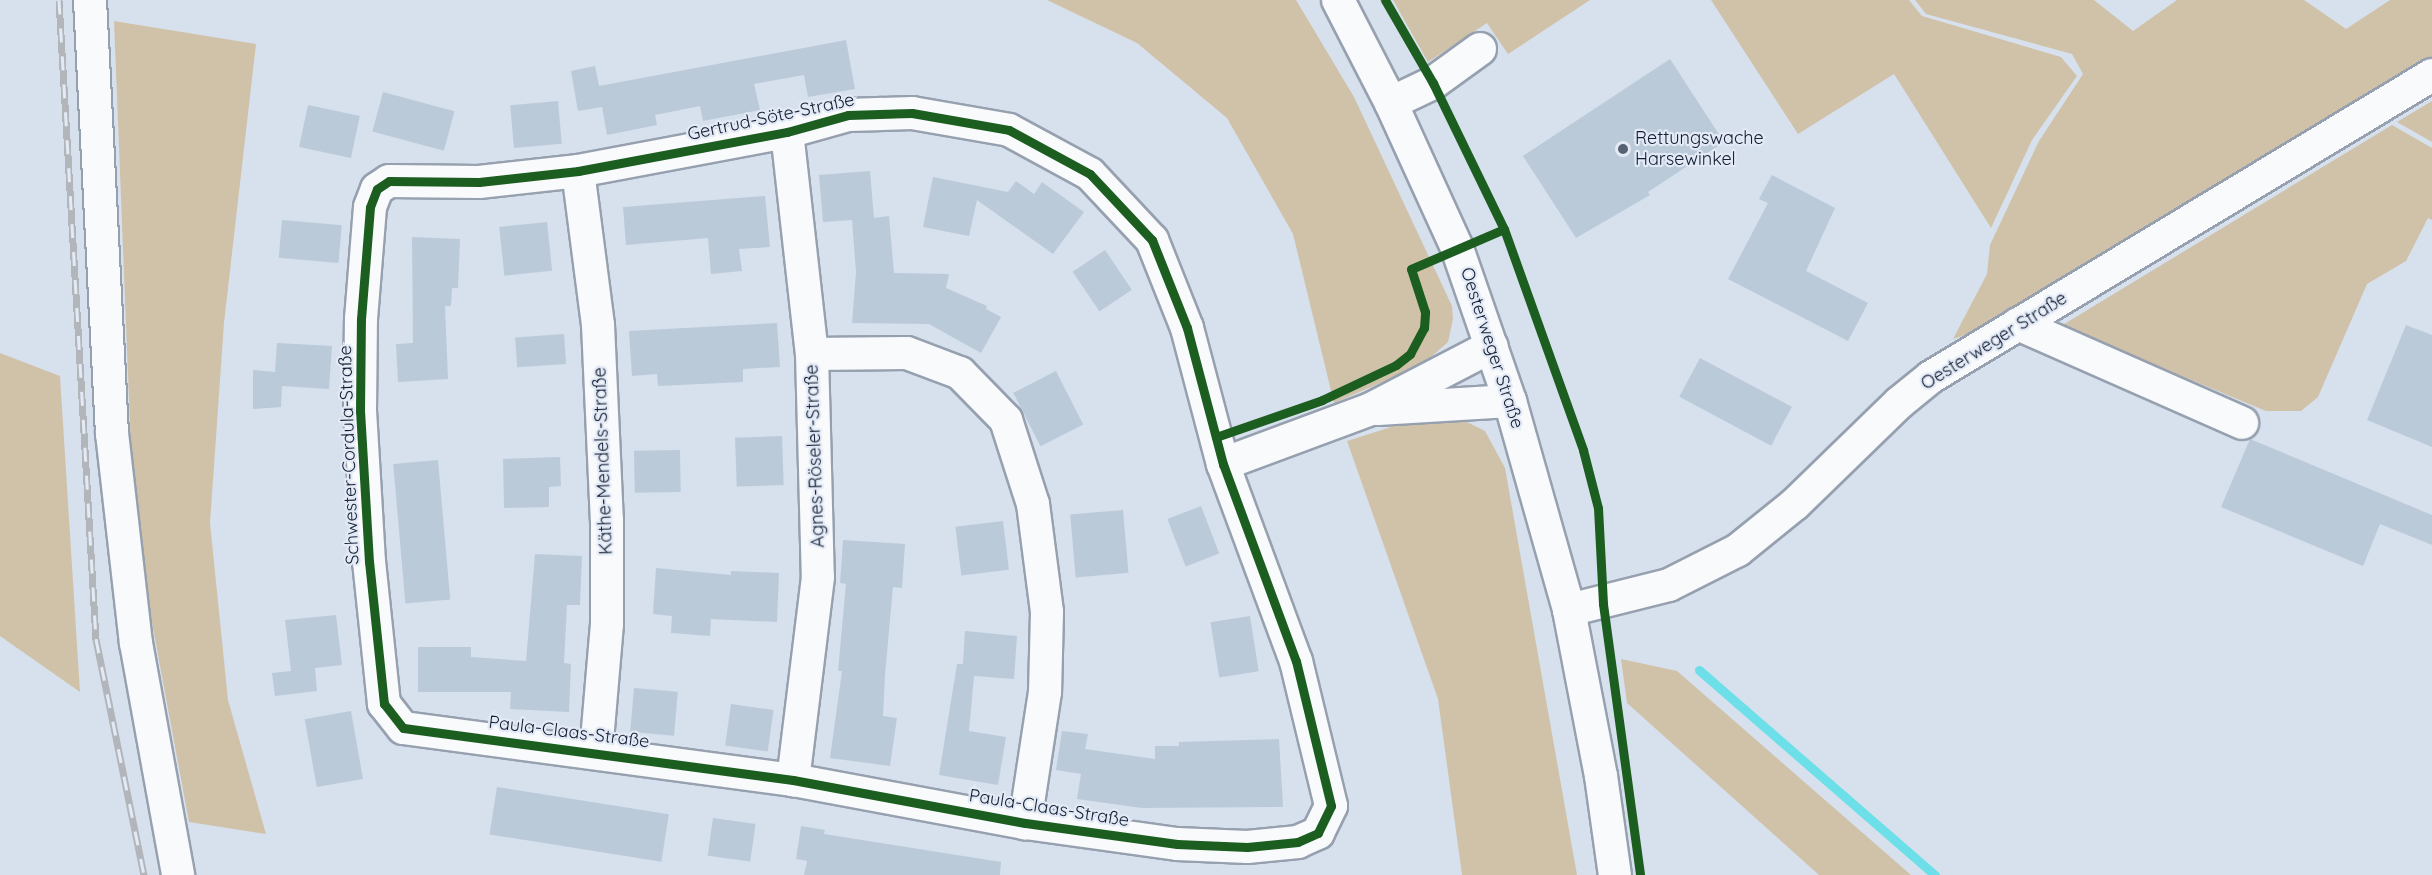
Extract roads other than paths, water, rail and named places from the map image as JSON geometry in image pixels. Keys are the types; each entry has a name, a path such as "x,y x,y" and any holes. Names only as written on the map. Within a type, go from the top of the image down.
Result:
{"street":[{"path":"90,0 112,433 136,643 178,875"},
{"name":"Oesterweger Straße","path":"1338,0 1391,102 1457,248 1510,401 1569,610 1601,776 1615,875"},
{"path":"1391,102 1433,82 1480,49"},
{"name":"Oesterweger Straße","path":"1569,610 1669,585 1738,550 1795,504 1899,403 1931,377 2432,75"},
{"name":"Gertrud-Söte-Straße","path":"377,189 389,181 479,182 578,171 787,132 848,115 912,113 1009,130 1090,174 1152,240 1187,328 1223,464"},
{"name":"Agnes-Röseler-Straße","path":"787,132 812,354 818,577 793,780"},
{"name":"Käthe-Mendels-Straße","path":"578,171 598,325 607,520 607,624 596,752"},
{"name":"Schwester-Cordula-Straße","path":"377,189 370,207 361,319 360,411 371,586 384,704 393,718"},
{"path":"2018,324 2242,423"},
{"path":"1223,464 1371,409 1492,346"},
{"path":"812,354 906,353 960,373 1006,420 1033,504 1047,612 1045,692 1025,823"},
{"path":"1371,409 1510,401"},
{"name":"Paula-Claas-Straße","path":"393,718 403,728 793,780 1025,823 1177,844 1247,847 1298,842 1318,833 1331,806 1316,735 1296,662 1223,464"}],"waterway":[{"path":"1699,670 1935,875"}],"railway":[{"path":"59,0 96,639 144,875"}],"place":[{"name":"Rettungswache Harsewinkel","path":"1623,149"}]}
